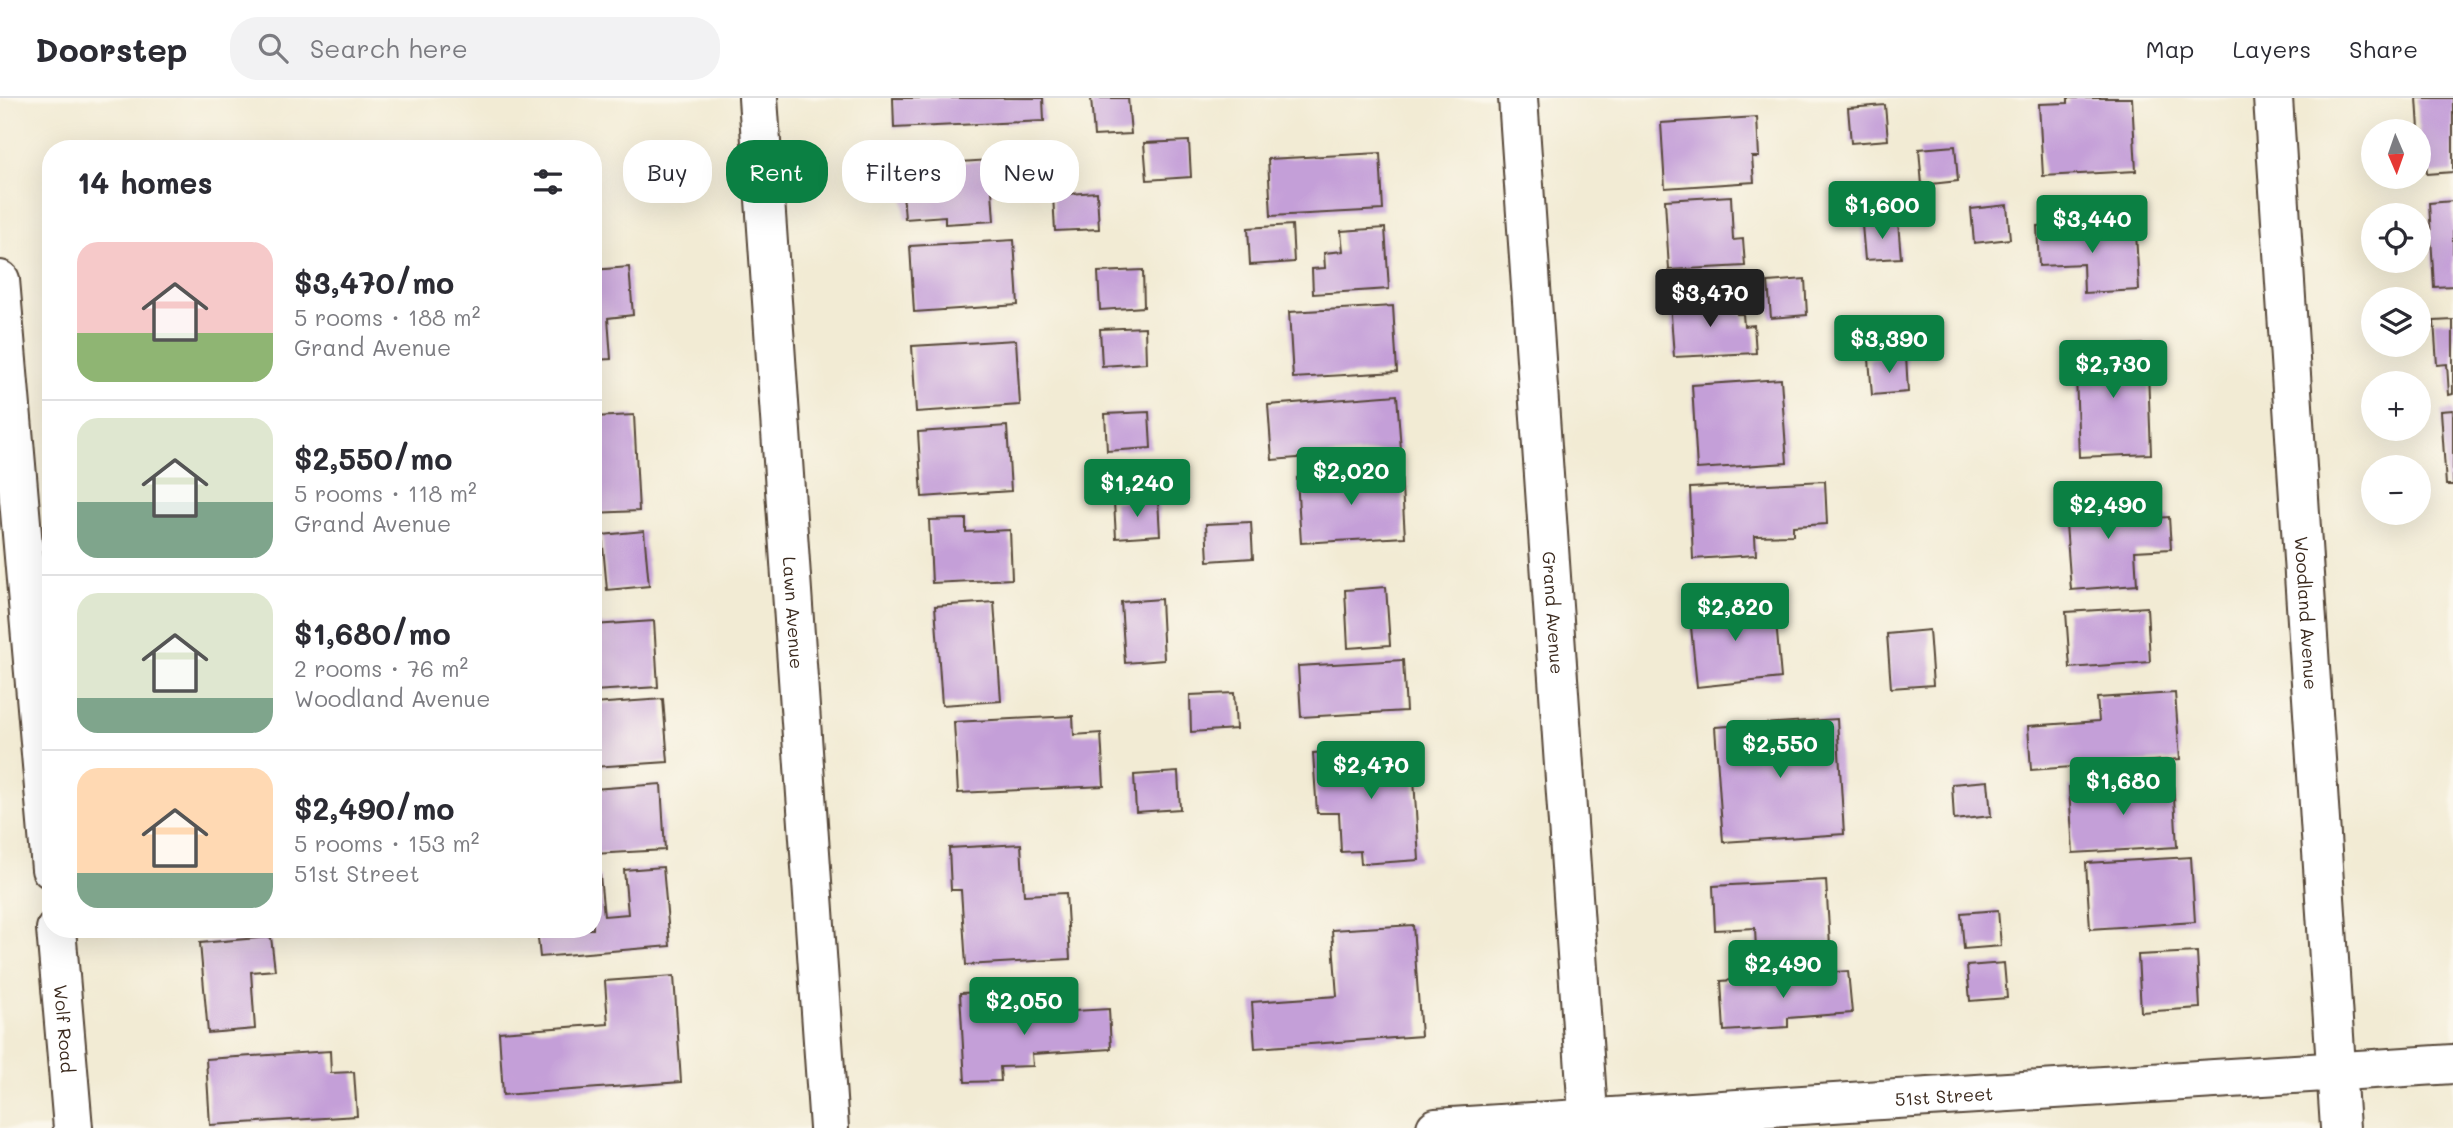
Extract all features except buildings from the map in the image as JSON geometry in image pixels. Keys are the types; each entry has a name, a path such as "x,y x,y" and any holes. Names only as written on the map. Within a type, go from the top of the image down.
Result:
{"street":[{"name":"Lawn Avenue","path":"758,98 829,1128"},
{"name":"Grand Avenue","path":"1518,98 1588,1123"},
{"name":"Woodland Avenue","path":"2273,98 2340,1128"},
{"path":"0,279 42,765"},
{"name":"Wolf Road","path":"57,938 73,1128"},
{"name":"51st Street","path":"1436,1128 1588,1123 2453,1064"}]}
